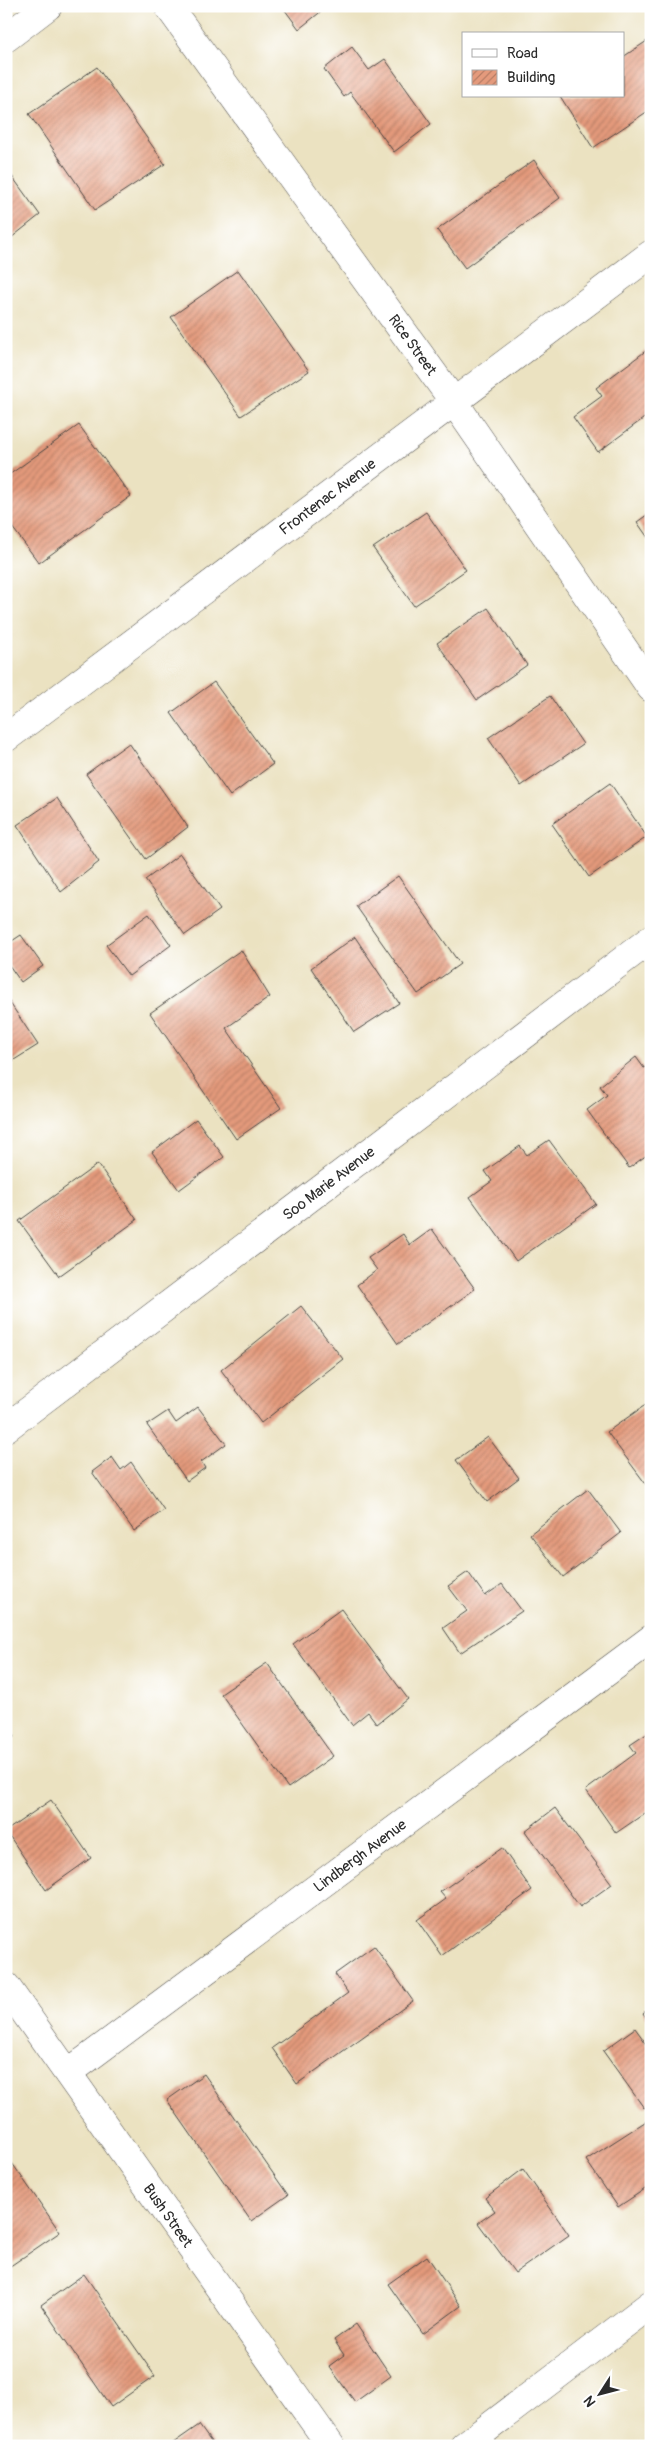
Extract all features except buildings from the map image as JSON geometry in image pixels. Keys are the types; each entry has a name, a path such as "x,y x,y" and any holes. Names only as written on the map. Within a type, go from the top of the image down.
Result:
{"street":[{"path":"6,38 48,6"},
{"name":"Rice Street","path":"168,6 454,402 651,688"},
{"name":"Frontenac Avenue","path":"6,738 651,254"},
{"name":"Soo Marie Avenue","path":"6,1428 651,939"},
{"name":"Lindbergh Avenue","path":"68,2073 651,1639"},
{"name":"Bush Street","path":"6,1986 331,2446"},
{"path":"464,2446 651,2304"}]}
